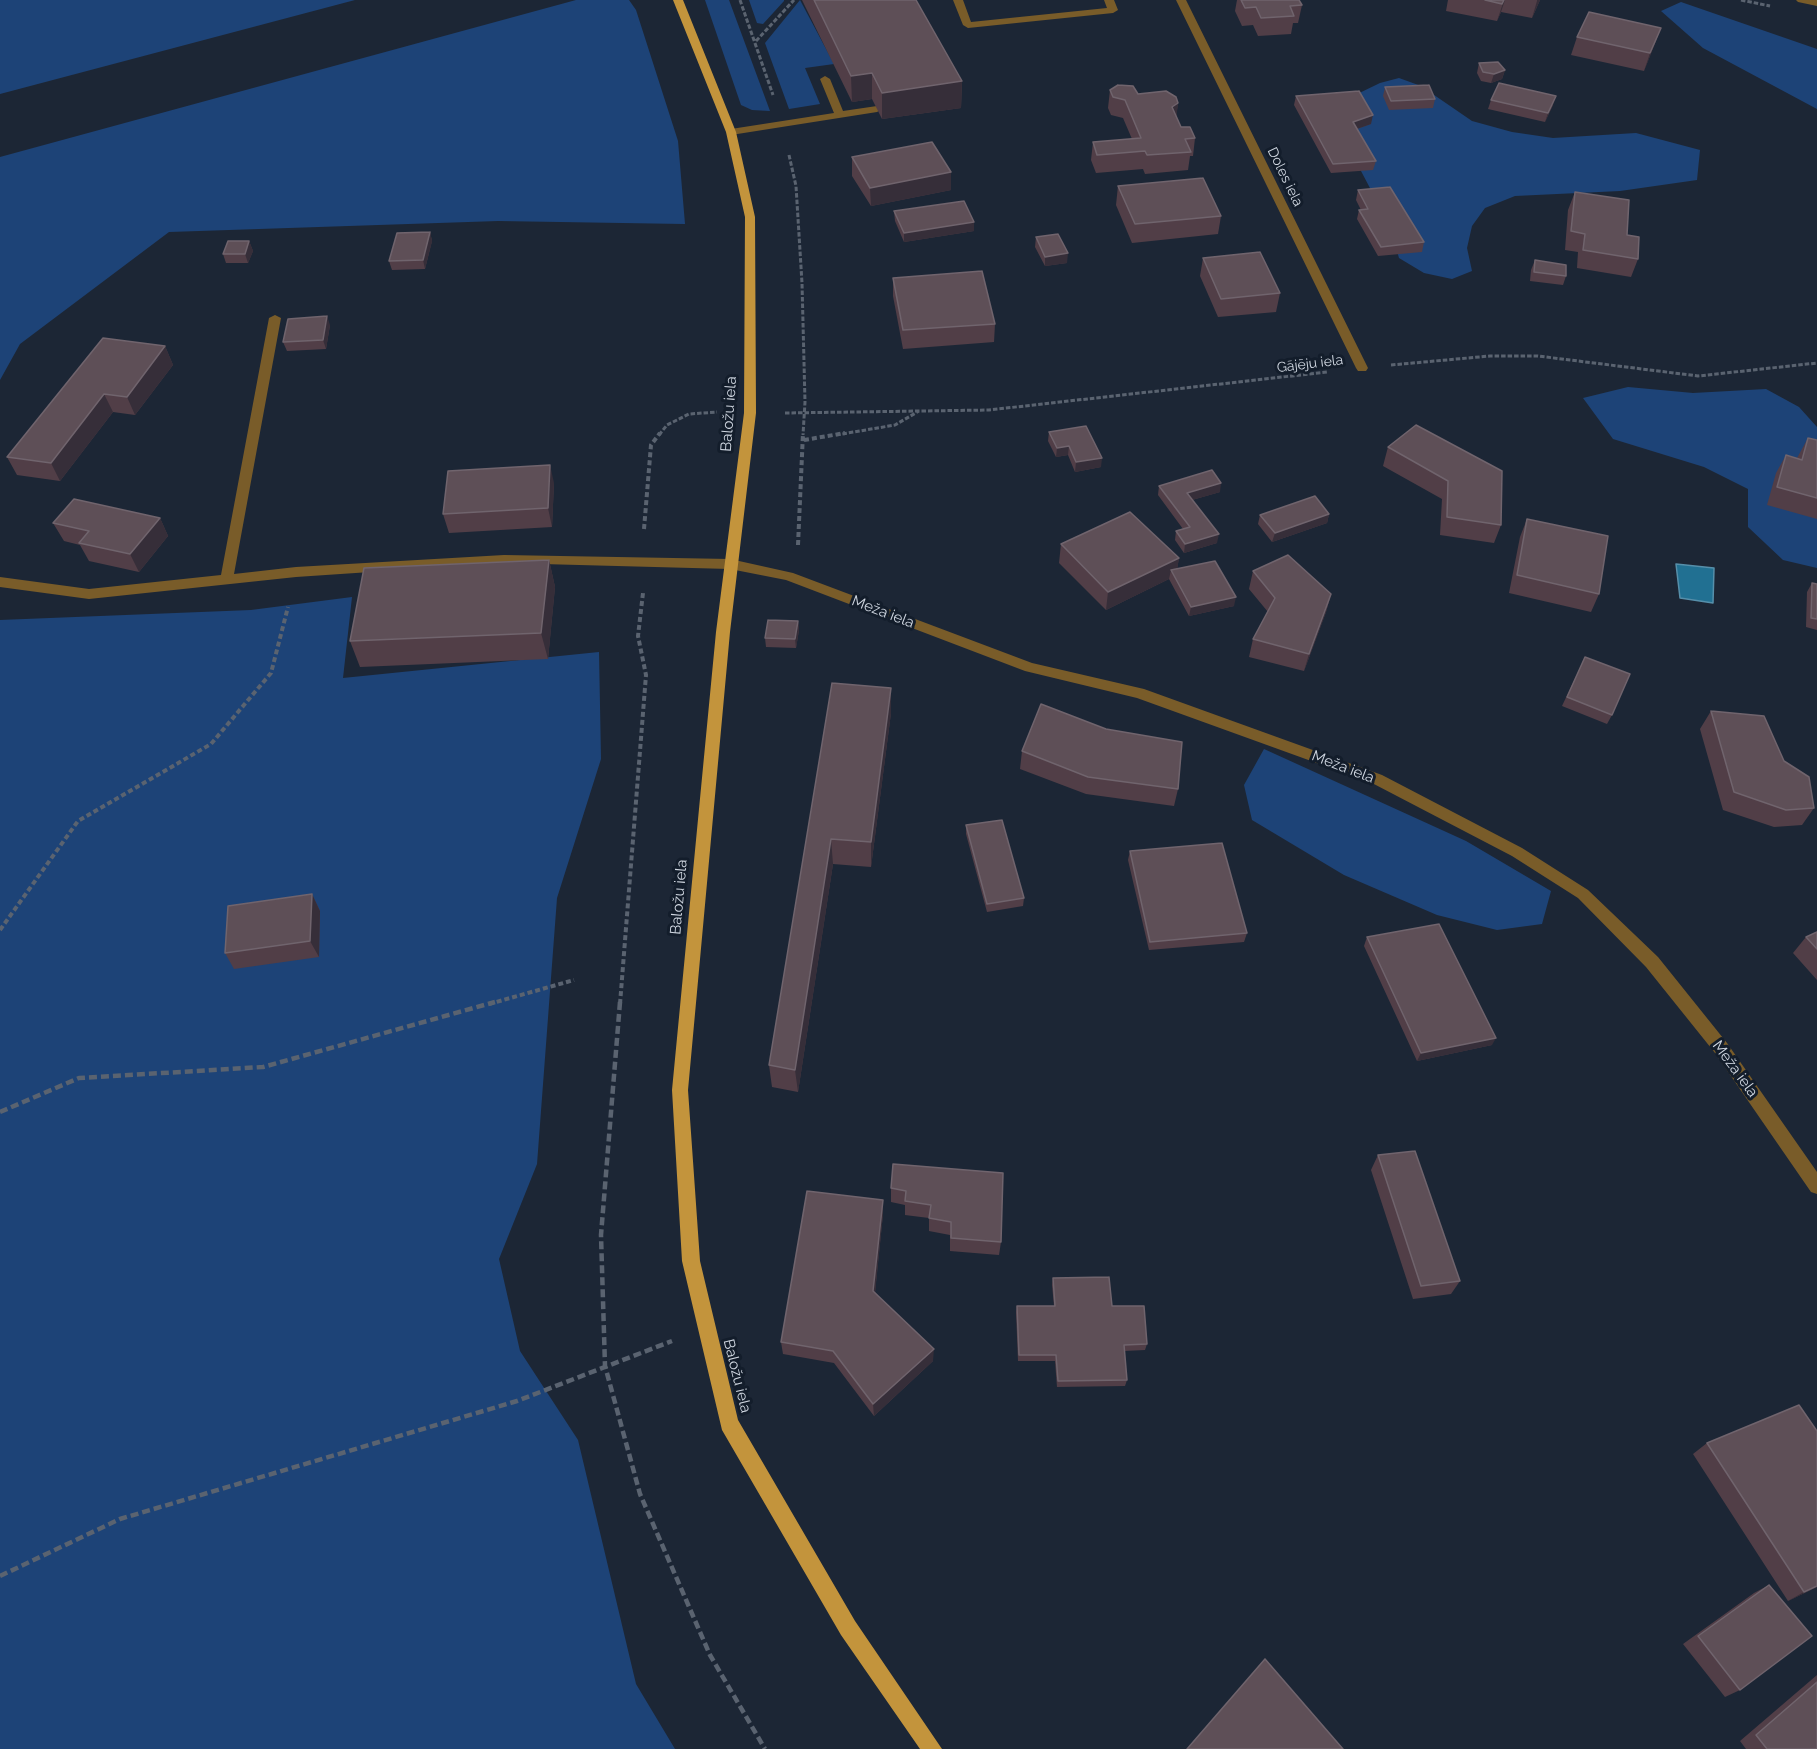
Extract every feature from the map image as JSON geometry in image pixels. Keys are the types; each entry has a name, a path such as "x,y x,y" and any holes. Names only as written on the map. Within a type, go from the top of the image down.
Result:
{"main road":[{"name":"Baložu iela","path":"678,0 731,132 750,217 750,413 730,564 680,1090 691,1261 729,1423 848,1628 932,1749"}],"street":[{"path":"958,0 968,26 1113,10 1109,0"},
{"name":"Doles iela","path":"1181,0 1362,368"},
{"path":"1801,0 1817,3"},
{"path":"825,79 840,115"},
{"path":"731,132 877,109"},
{"path":"227,579 275,318"},
{"name":"Meža iela","path":"0,582 89,594 296,572 504,558 730,564 788,576 1030,667 1139,693 1377,779 1517,852 1583,894 1652,962 1721,1048 1817,1186"}],"path":[{"path":"740,0 756,41 782,124 796,186 802,283 805,413 799,540 788,576"},
{"path":"756,41 794,0"},
{"name":"Gājēju iela","path":"805,413 1001,409 1362,368 1490,356 1538,356 1698,376 1817,363"},
{"path":"804,440 895,425 920,410"},
{"path":"0,930 78,821 211,744 272,674 296,572"},
{"path":"0,1112 79,1078 263,1067 574,980"},
{"path":"0,1576 120,1519 517,1401 706,1328"}],"shaded area":[{"path":"0,0 355,0 0,94"},
{"path":"576,0 629,0 636,10 678,141 685,224 498,221 169,232 20,344 0,380 0,157"},
{"path":"705,0 729,0 770,111 752,110 741,105"},
{"path":"749,0 784,1 763,24 757,23"},
{"path":"800,0 834,64 805,68 820,104 789,109 765,43"},
{"path":"1681,2 1817,49 1817,109 1703,48 1661,11"},
{"path":"1399,78 1421,86 1472,121 1512,132 1553,138 1636,133 1700,150 1697,180 1620,191 1515,196 1485,208 1472,226 1467,248 1472,271 1452,279 1424,273 1399,258 1390,226 1361,171 1349,98 1380,83"},
{"path":"1628,387 1693,393 1766,389 1799,407 1817,427 1817,568 1783,560 1748,527 1748,489 1704,467 1613,439 1583,398"},
{"path":"1676,564 1714,568 1713,603 1680,598"},
{"path":"352,597 343,678 599,652 601,759 557,898 537,1164 499,1259 520,1351 578,1440 636,1684 675,1749 0,1749 0,620 251,610"},
{"path":"1264,749 1466,841 1551,891 1542,924 1497,930 1437,915 1344,875 1252,820 1244,785"}],"building":[{"path":"814,0 916,0 962,81 882,93 872,73 851,76"},
{"path":"1241,0 1299,0 1302,5 1290,6 1294,16 1261,18 1256,7 1245,8"},
{"path":"1485,0 1504,0 1502,4"},
{"path":"1589,12 1661,28 1650,53 1577,37"},
{"path":"1498,62 1505,70 1494,74 1483,72 1479,63"},
{"path":"1499,83 1556,96 1548,113 1491,100"},
{"path":"1118,85 1133,86 1138,94 1166,91 1176,97 1178,103 1172,107 1181,127 1190,127 1195,138 1185,139 1191,152 1147,155 1145,151 1097,155 1093,142 1141,138 1125,100 1113,97 1110,90"},
{"path":"1429,85 1435,99 1391,101 1385,87"},
{"path":"1359,91 1373,115 1353,122 1376,161 1333,164 1296,96"},
{"path":"932,142 951,172 870,188 852,157"},
{"path":"1203,178 1221,216 1135,224 1118,186"},
{"path":"1390,187 1424,242 1381,247 1359,210 1368,209 1358,190"},
{"path":"1575,192 1629,200 1627,235 1639,237 1638,259 1583,250 1585,234 1571,231"},
{"path":"964,201 974,222 904,233 894,211"},
{"path":"430,232 423,260 389,261 397,233"},
{"path":"1058,234 1068,253 1045,257 1036,237"},
{"path":"228,241 249,241 245,254 223,254"},
{"path":"1260,252 1280,293 1221,299 1203,258"},
{"path":"1535,260 1566,265 1566,276 1534,272"},
{"path":"982,271 995,324 903,330 893,278"},
{"path":"327,316 323,340 283,342 288,319"},
{"path":"103,338 165,346 127,397 104,394 51,463 7,457"},
{"path":"1416,425 1502,471 1501,525 1447,517 1448,481 1388,447"},
{"path":"1086,426 1102,458 1076,462 1069,446 1057,448 1049,432"},
{"path":"1808,438 1817,440 1817,498 1777,487 1786,455 1802,460"},
{"path":"550,465 548,508 443,514 448,471"},
{"path":"1212,470 1221,483 1187,493 1219,534 1185,544 1176,531 1190,527 1159,486"},
{"path":"1315,496 1329,514 1275,533 1260,515"},
{"path":"74,499 160,518 130,554 79,543 89,531 53,523"},
{"path":"1130,512 1179,558 1108,592 1061,544"},
{"path":"1527,519 1608,536 1599,594 1517,575"},
{"path":"1288,555 1331,594 1309,654 1253,639 1275,598 1253,571"},
{"path":"549,560 541,633 350,641 364,568"},
{"path":"1215,561 1236,597 1191,607 1171,570"},
{"path":"1812,583 1817,584 1817,619 1811,618"},
{"path":"768,620 798,621 795,639 765,638"},
{"path":"1585,657 1630,674 1612,715 1567,697"},
{"path":"832,683 891,688 871,842 831,839 795,1070 769,1065"},
{"path":"1041,704 1106,729 1182,742 1178,789 1088,777 1022,751"},
{"path":"1711,711 1764,716 1784,761 1809,777 1814,808 1786,810 1734,792"},
{"path":"1002,820 1024,898 987,904 966,825"},
{"path":"1222,843 1247,933 1150,942 1130,851"},
{"path":"312,894 310,941 225,953 228,906"},
{"path":"1439,924 1496,1038 1421,1053 1367,937"},
{"path":"1817,932 1817,949 1806,937"},
{"path":"1415,1151 1460,1281 1421,1286 1378,1155"},
{"path":"893,1164 1003,1173 1001,1242 951,1238 951,1222 929,1218 931,1205 905,1201 906,1191 891,1188"},
{"path":"807,1191 883,1200 873,1291 934,1349 873,1404 833,1351 781,1342"},
{"path":"1109,1277 1112,1306 1144,1306 1147,1344 1124,1345 1127,1380 1058,1381 1056,1355 1019,1355 1017,1306 1055,1306 1053,1278"},
{"path":"1799,1405 1817,1431 1817,1586 1804,1592 1707,1443"},
{"path":"1769,1585 1812,1636 1740,1690 1698,1636"},
{"path":"1265,1659 1343,1749 1187,1749"},
{"path":"1817,1682 1817,1749 1767,1749 1756,1735"}]}
